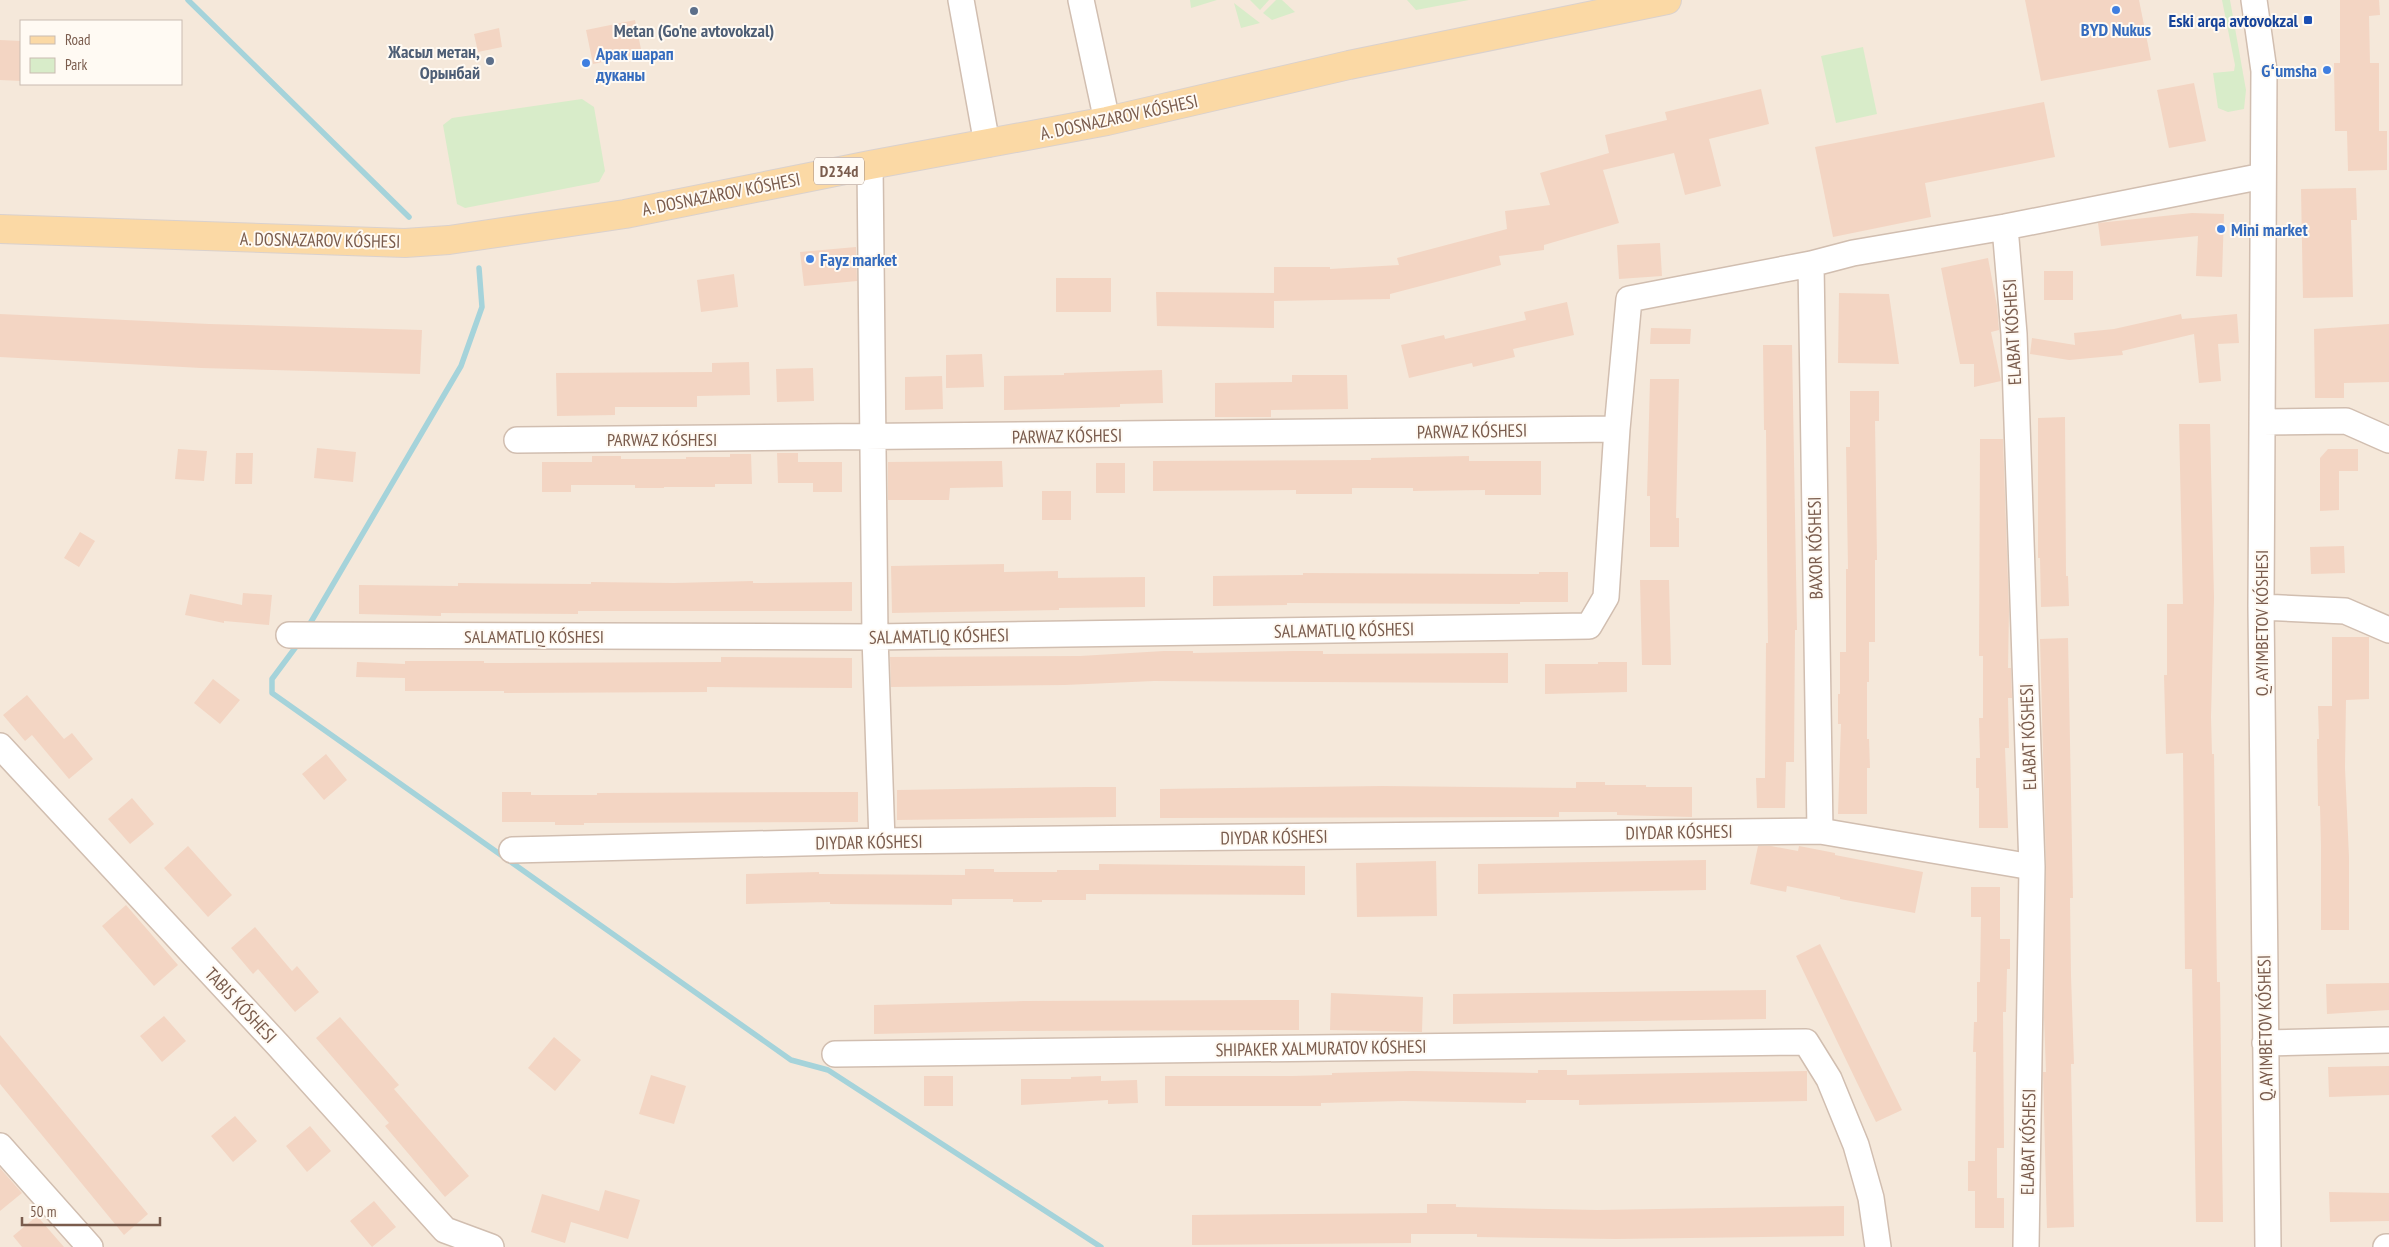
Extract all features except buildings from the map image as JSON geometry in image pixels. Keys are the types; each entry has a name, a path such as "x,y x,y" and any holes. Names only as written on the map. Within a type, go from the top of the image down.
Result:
{"main road":[{"name":"A. DOSNAZAROV KÓSHESI","path":"0,229 405,243 449,240 624,214 870,165 1107,122 1349,66 1667,0"}],"street":[{"path":"961,0 987,144"},
{"path":"1081,0 1107,122"},
{"path":"2254,0 2264,71 2261,607 2268,1247"},
{"path":"870,165 875,637 882,842"},
{"path":"289,635 875,637 1589,626 1606,597 1616,429 1629,299 1811,264 1852,253 2006,227 2263,176"},
{"name":"ELABAT KÓSHESI","path":"2006,227 2014,334 2032,867 2026,1247"},
{"name":"BAXOR KÓSHESI","path":"1811,264 1820,831"},
{"path":"2262,422 2346,421 2389,440"},
{"name":"PARWAZ KÓSHESI","path":"517,440 873,438 1616,429"},
{"path":"2261,607 2345,611 2389,630"},
{"path":"0,746 272,1038 445,1230 492,1247"},
{"name":"DIYDAR KÓSHESI","path":"512,850 882,842 1820,831 2032,867"},
{"path":"2265,1043 2389,1040"},
{"path":"835,1054 1806,1042 1829,1079 1856,1145 1871,1198 1878,1247"},
{"path":"0,1146 90,1247"}],"shaded area":[{"path":"0,0 2389,0 2389,1247 0,1247"}],"green space":[{"path":"1190,0 1217,0 1191,8"},
{"path":"1250,0 1269,0 1260,10"},
{"path":"1276,0 1282,0 1295,12 1272,20 1263,13"},
{"path":"1407,0 1469,0 1416,10"},
{"path":"2222,0 2230,0 2246,90 2244,109 2228,112 2218,108 2213,73 2234,71 2235,65"},
{"path":"1234,3 1260,23 1241,28"},
{"path":"1863,47 1877,114 1836,123 1821,56"},
{"path":"582,99 594,107 605,171 599,182 465,208 457,204 443,125 452,118"}],"waterway":[{"path":"188,0 409,217"},
{"path":"308,627 461,366 482,307 479,268"},
{"path":"298,644 272,679 272,693 791,1060 828,1070 1101,1247"}],"place":[{"name":"BYD Nukus","path":"2116,10"},
{"name":"Metan (Go'ne avtovokzal)","path":"694,11"},
{"name":"Eski arqa avtovokzal","path":"2308,20"},
{"name":"Жасыл метан, Орынбай","path":"490,61"},
{"name":"Арак шарап дуканы","path":"586,63"},
{"name":"Gʻumsha","path":"2327,70"},
{"name":"Mini market","path":"2221,229"},
{"name":"Fayz market","path":"810,259"}]}
